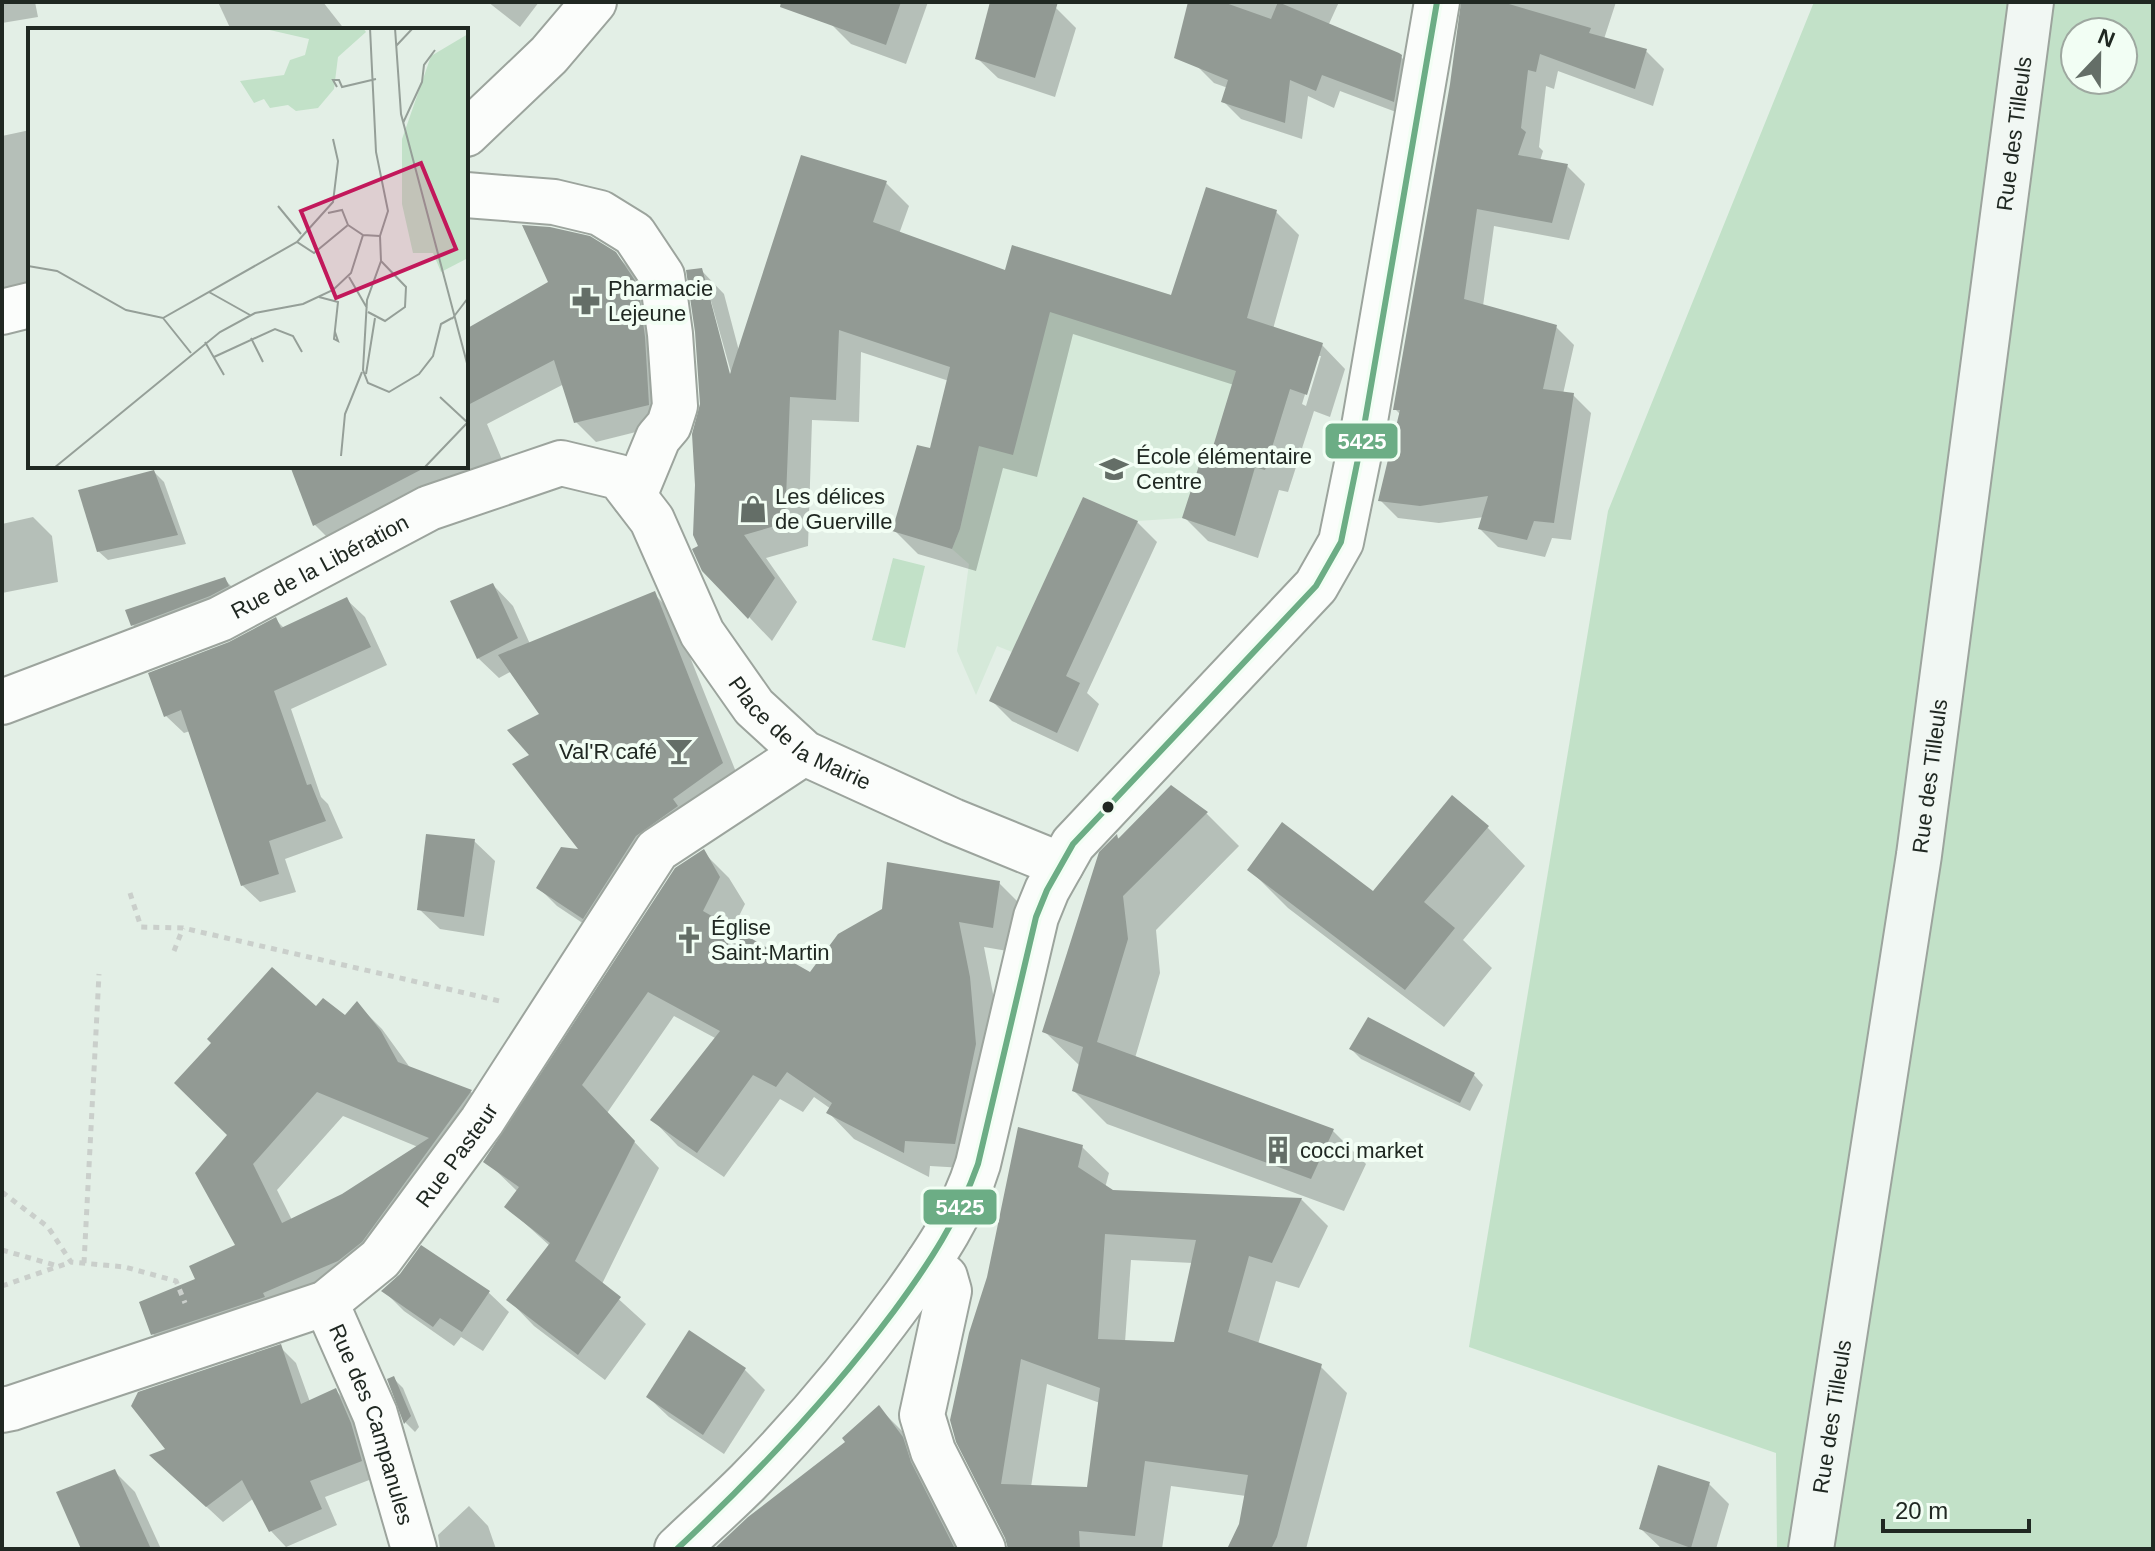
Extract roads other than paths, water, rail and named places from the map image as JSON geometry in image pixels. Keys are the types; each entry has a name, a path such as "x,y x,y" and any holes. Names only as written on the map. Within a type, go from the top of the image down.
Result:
{"street":[{"path":"468,132 549,55 594,2"},
{"path":"677,1549 747,1483 823,1401 928,1263 970,1192 1036,917 1073,844 1316,586 1341,542 1437,2"},
{"name":"Rue des Tilleuls","path":"1811,1549 1919,855 2031,2"},
{"path":"468,195 554,202 600,213 634,234 662,276 675,406 669,425 658,438 634,496"},
{"path":"2,312 28,306"},
{"name":"Rue de la Libération","path":"2,702 220,619 429,508 561,463 619,477 634,496"},
{"name":"Place de la Mairie","path":"634,496 652,520 702,633 754,707 804,753 953,821 1061,865"},
{"name":"Rue Pasteur","path":"2,1410 326,1303 380,1259 482,1121 657,850 804,753"},
{"path":"928,1263 945,1277 949,1291 922,1415 933,1451 983,1549"},
{"name":"Rue des Campanules","path":"326,1303 375,1414 414,1549"}],"place":[{"name":"Pharmacie Lejeune","path":"586,301"},
{"name":"École élémentaire Centre","path":"1114,469"},
{"name":"Les délices de Guerville","path":"753,509"},
{"name":"Val'R café","path":"679,751"},
{"name":"Église Saint-Martin","path":"689,940"},
{"name":"cocci market","path":"1278,1150"}]}
